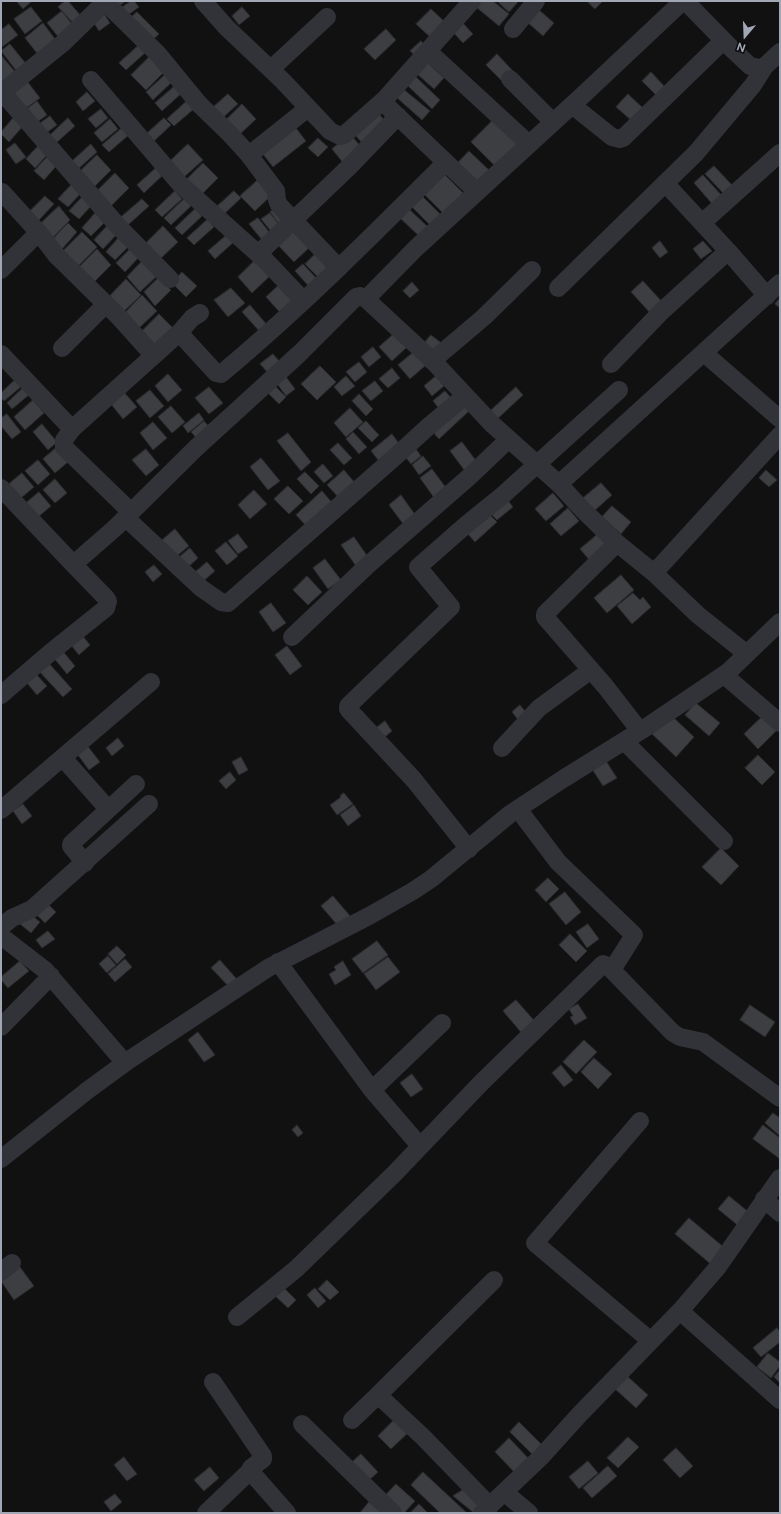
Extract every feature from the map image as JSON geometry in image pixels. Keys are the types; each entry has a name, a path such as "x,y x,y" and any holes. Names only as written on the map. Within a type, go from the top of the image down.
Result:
{"street":[{"path":"170,279 117,225 2,92 63,43 105,1 158,54 200,104 249,155 276,191 279,204 339,268"},
{"path":"202,1 330,131 340,136 344,135 382,102 472,1"},
{"path":"513,29 536,1"},
{"path":"366,299 416,248 684,1 750,66 760,68 765,66"},
{"path":"271,70 326,17"},
{"path":"572,105 612,137 620,139 623,138 723,41"},
{"path":"428,51 529,144"},
{"path":"558,288 696,153 753,85 765,66 780,52"},
{"path":"510,79 553,122"},
{"path":"91,80 180,184 258,254 304,301"},
{"path":"382,102 477,192"},
{"path":"249,155 308,108"},
{"path":"258,254 350,166 398,116"},
{"path":"702,223 780,153"},
{"path":"180,332 216,373 221,374 304,301 446,162"},
{"path":"665,183 768,296"},
{"path":"3,187 56,255 106,304 153,355"},
{"path":"1,270 35,236 40,234"},
{"path":"610,364 662,311 728,251"},
{"path":"432,361 484,317 532,270"},
{"path":"559,484 768,296 780,283"},
{"path":"75,566 76,562 128,515 197,447 299,354 356,297 363,296 432,361 509,439 559,484 617,543 654,573 698,615 747,654"},
{"path":"62,348 106,304"},
{"path":"200,313 192,318 180,332 72,429 65,438 63,444 64,447 128,515 201,588 221,602 228,603 465,396"},
{"path":"704,353 780,420"},
{"path":"1,354 72,429"},
{"path":"469,849 418,784 347,708 451,607 418,568 466,524 503,495 619,390"},
{"path":"654,573 780,435"},
{"path":"292,637 368,565 469,477 509,439"},
{"path":"1,488 106,598 108,602 106,608 51,652 1,695"},
{"path":"617,543 544,615 640,731"},
{"path":"1,1159 88,1090 125,1063 278,962 326,939 413,891 431,879 518,809 563,778 640,731 724,674 780,622"},
{"path":"502,748 539,708 591,670"},
{"path":"724,674 780,723"},
{"path":"1,810 151,682"},
{"path":"624,741 724,841"},
{"path":"63,758 108,809"},
{"path":"85,862 71,846 71,844 136,784"},
{"path":"1,927 12,918 32,909 149,804"},
{"path":"518,809 558,862 634,935 612,970"},
{"path":"1,936 40,965 125,1063"},
{"path":"278,962 372,1090 420,1146"},
{"path":"237,1317 288,1276 394,1174 481,1083 600,966 606,964 673,1033 680,1037 703,1042 780,1098"},
{"path":"3,1020 50,976"},
{"path":"372,1090 442,1023"},
{"path":"640,1121 535,1243 652,1341"},
{"path":"378,1395 423,1437 486,1509 541,1457 579,1415 680,1311 717,1268 780,1178"},
{"path":"764,1199 780,1213"},
{"path":"352,1420 494,1280"},
{"path":"680,1311 780,1400"},
{"path":"206,1513 251,1470 253,1466 263,1459 263,1456 213,1382"},
{"path":"302,1424 393,1513"},
{"path":"251,1470 287,1513"},
{"path":"504,1492 529,1513"}],"building":[{"path":"32,1 23,9 17,2"},
{"path":"65,1 68,1 82,17 74,24 58,7"},
{"path":"109,1 126,1 115,9"},
{"path":"131,1 134,1 139,7 124,18 118,10"},
{"path":"480,1 493,1 509,14 499,26 476,7"},
{"path":"497,1 519,1 509,12"},
{"path":"587,1 603,1 595,9"},
{"path":"31,7 42,21 25,34 14,19"},
{"path":"242,7 250,16 239,25 232,16"},
{"path":"431,9 446,23 431,38 416,24"},
{"path":"538,9 554,23 543,36 527,22"},
{"path":"62,11 75,28 60,39 47,23"},
{"path":"103,12 110,23 99,31 92,20"},
{"path":"137,12 159,34 149,43 128,20"},
{"path":"461,21 473,34 463,43 451,30"},
{"path":"43,23 58,43 40,57 25,38"},
{"path":"9,24 18,35 2,47 1,30"},
{"path":"386,29 396,40 375,60 364,49"},
{"path":"421,41 428,48 418,58 410,51"},
{"path":"10,44 27,65 18,73 1,51"},
{"path":"139,45 146,52 126,70 119,63"},
{"path":"497,54 514,72 503,82 486,65"},
{"path":"1,55 17,74 1,87"},
{"path":"150,56 165,71 146,90 131,75"},
{"path":"427,62 444,78 434,89 416,73"},
{"path":"651,72 666,88 658,97 642,81"},
{"path":"166,74 173,81 153,100 146,92"},
{"path":"414,75 440,100 432,109 406,84"},
{"path":"24,77 40,98 22,111 6,90"},
{"path":"176,85 183,92 162,111 155,103"},
{"path":"402,88 430,111 422,120 395,96"},
{"path":"87,92 95,101 83,111 76,102"},
{"path":"228,94 238,104 219,121 210,110"},
{"path":"628,94 644,109 632,121 616,107"},
{"path":"188,100 195,108 174,126 167,119"},
{"path":"37,101 47,115 33,125 23,112"},
{"path":"242,104 256,119 237,137 223,123"},
{"path":"101,109 108,118 96,128 88,119"},
{"path":"378,113 388,124 365,146 354,134"},
{"path":"15,116 24,125 9,142 1,134 1,132"},
{"path":"50,116 57,125 42,136 35,127"},
{"path":"497,116 525,143 498,169 471,142"},
{"path":"68,118 75,126 55,144 48,137"},
{"path":"164,118 171,125 151,144 144,136"},
{"path":"110,119 118,129 102,142 94,133"},
{"path":"292,123 306,141 273,167 259,149"},
{"path":"123,127 130,134 109,152 102,145"},
{"path":"350,134 363,149 344,164 332,149"},
{"path":"318,138 328,147 318,157 308,148"},
{"path":"15,143 26,157 16,164 6,150"},
{"path":"41,143 50,152 35,168 26,159"},
{"path":"91,144 97,152 77,170 70,163"},
{"path":"188,144 203,160 183,178 168,163"},
{"path":"469,151 491,172 476,187 454,167"},
{"path":"50,154 59,163 44,180 34,171"},
{"path":"97,155 111,170 92,189 77,174"},
{"path":"203,163 218,178 199,197 184,182"},
{"path":"714,166 734,187 725,195 705,174"},
{"path":"157,167 164,174 144,193 137,185"},
{"path":"115,173 129,188 110,207 96,192"},
{"path":"443,173 467,197 447,217 423,193"},
{"path":"703,175 724,198 714,206 694,183"},
{"path":"260,178 274,193 255,211 240,196"},
{"path":"74,182 83,191 68,207 58,199"},
{"path":"175,191 182,199 162,217 155,210"},
{"path":"234,191 241,198 221,217 214,209"},
{"path":"85,194 94,203 79,219 69,211"},
{"path":"420,194 444,218 433,228 409,204"},
{"path":"45,196 54,204 38,221 29,212"},
{"path":"142,199 149,206 128,225 121,217"},
{"path":"184,199 191,206 171,225 164,218"},
{"path":"59,206 70,220 51,239 39,225"},
{"path":"278,206 282,228 270,212"},
{"path":"195,209 202,216 182,235 175,228"},
{"path":"409,209 429,228 420,237 400,218"},
{"path":"97,211 107,220 91,236 82,228"},
{"path":"270,213 282,228 274,235 261,219"},
{"path":"258,218 270,233 262,240 249,224"},
{"path":"208,219 214,227 194,245 187,238"},
{"path":"68,223 77,232 62,249 52,240"},
{"path":"110,223 119,232 103,249 94,240"},
{"path":"163,226 178,242 158,261 144,245"},
{"path":"292,226 311,246 294,262 275,242"},
{"path":"82,232 97,247 77,267 63,251"},
{"path":"229,233 236,240 215,259 208,251"},
{"path":"121,235 131,244 115,260 106,252"},
{"path":"660,241 668,252 660,258 652,248"},
{"path":"703,241 712,251 701,259 693,249"},
{"path":"132,247 141,255 125,272 116,263"},
{"path":"97,249 111,265 92,284 78,268"},
{"path":"317,252 335,270 323,282 305,264"},
{"path":"145,258 160,273 140,292 127,277"},
{"path":"257,258 272,274 252,293 238,277"},
{"path":"303,264 320,282 312,290 295,271"},
{"path":"182,272 197,286 186,297 172,283"},
{"path":"159,277 171,290 155,306 144,292"},
{"path":"126,279 141,295 121,314 108,298"},
{"path":"643,281 664,304 652,315 631,292"},
{"path":"412,282 419,290 410,298 403,291"},
{"path":"278,286 296,305 284,317 266,297"},
{"path":"231,288 245,303 228,317 214,300"},
{"path":"142,295 157,311 137,330 123,315"},
{"path":"780,298 780,308 775,304"},
{"path":"250,305 268,326 261,333 242,312"},
{"path":"159,314 174,329 154,348 140,333"},
{"path":"396,332 408,346 392,361 379,347"},
{"path":"431,335 444,345 434,359 420,348"},
{"path":"373,347 381,357 369,367 361,357"},
{"path":"415,351 427,364 410,379 398,365"},
{"path":"273,354 281,363 269,374 260,364"},
{"path":"359,362 367,372 355,382 346,372"},
{"path":"320,366 336,382 317,400 301,384"},
{"path":"392,368 400,378 388,388 379,379"},
{"path":"168,374 182,390 168,402 155,386"},
{"path":"284,374 295,389 286,396 275,381"},
{"path":"346,376 355,386 342,396 334,387"},
{"path":"436,376 444,386 432,396 424,386"},
{"path":"16,379 22,386 4,401 1,398 1,393"},
{"path":"375,381 383,391 371,401 362,391"},
{"path":"272,383 286,397 279,404 265,390"},
{"path":"24,387 30,394 12,409 7,403"},
{"path":"209,387 223,403 209,414 195,398"},
{"path":"516,387 523,395 493,423 486,415"},
{"path":"150,390 164,406 150,418 136,401"},
{"path":"123,391 137,407 123,419 110,403"},
{"path":"445,391 454,401 441,411 433,401"},
{"path":"359,394 373,409 366,416 352,401"},
{"path":"33,400 44,413 25,430 14,417"},
{"path":"462,403 469,411 439,439 431,430"},
{"path":"171,406 185,422 172,433 158,417"},
{"path":"350,408 363,422 346,437 334,423"},
{"path":"199,413 204,420 188,433 183,426"},
{"path":"7,414 21,432 12,439 1,426 1,418"},
{"path":"204,421 213,431 200,442 191,432"},
{"path":"366,421 379,435 372,442 358,428"},
{"path":"153,422 167,438 153,450 140,433"},
{"path":"42,424 57,442 48,450 33,432"},
{"path":"353,432 367,447 359,454 346,439"},
{"path":"288,433 311,462 301,471 277,441"},
{"path":"392,434 403,449 382,465 371,451"},
{"path":"462,442 477,462 465,471 450,451"},
{"path":"338,443 352,458 344,465 330,450"},
{"path":"413,445 421,456 411,464 402,453"},
{"path":"56,448 68,462 55,473 43,459"},
{"path":"146,449 159,465 146,476 132,460"},
{"path":"423,456 431,466 419,475 412,465"},
{"path":"261,458 280,481 268,490 250,467"},
{"path":"38,460 50,474 38,485 25,471"},
{"path":"323,464 333,476 324,483 314,472"},
{"path":"432,469 447,489 435,499 420,478"},
{"path":"344,470 356,484 340,499 327,485"},
{"path":"766,470 777,480 769,487 759,478"},
{"path":"305,472 319,486 311,494 297,479"},
{"path":"22,473 34,487 21,498 9,484"},
{"path":"55,479 67,493 55,503 43,490"},
{"path":"601,483 612,495 594,511 583,498"},
{"path":"288,486 303,501 289,514 274,499"},
{"path":"254,490 267,504 250,519 238,505"},
{"path":"322,491 335,506 309,529 296,515"},
{"path":"39,492 51,506 38,517 26,503"},
{"path":"553,493 564,506 546,521 535,509"},
{"path":"401,495 416,516 404,525 389,505"},
{"path":"506,498 513,507 497,520 489,512"},
{"path":"612,506 631,522 621,534 602,517"},
{"path":"568,508 579,521 561,536 550,524"},
{"path":"487,512 497,522 475,542 466,532"},
{"path":"175,529 189,546 173,559 160,542"},
{"path":"238,534 248,547 238,554 228,541"},
{"path":"598,534 609,546 591,562 580,549"},
{"path":"354,537 368,557 356,566 341,545"},
{"path":"226,542 238,556 227,565 215,551"},
{"path":"190,548 198,558 186,569 177,559"},
{"path":"325,559 341,580 328,589 313,568"},
{"path":"207,562 215,571 201,583 193,574"},
{"path":"154,565 162,574 153,582 145,572"},
{"path":"621,575 634,590 607,613 594,598"},
{"path":"307,576 322,592 308,605 293,590"},
{"path":"633,593 640,600 643,597 651,607 632,624 617,606"},
{"path":"271,603 286,623 273,632 259,612"},
{"path":"82,635 90,645 79,655 71,645"},
{"path":"287,646 302,666 290,675 275,655"},
{"path":"62,650 75,666 67,674 53,657"},
{"path":"46,660 72,689 63,697 37,669"},
{"path":"36,674 47,686 37,695 27,683"},
{"path":"696,703 720,723 709,736 685,715"},
{"path":"520,705 528,715 520,722 512,712"},
{"path":"763,716 777,730 758,749 744,734"},
{"path":"674,718 694,737 676,757 650,732"},
{"path":"385,721 392,731 379,742 371,732"},
{"path":"118,738 124,746 112,756 106,748"},
{"path":"86,744 100,762 89,770 75,751"},
{"path":"758,755 775,772 762,785 745,768"},
{"path":"241,757 248,770 239,775 232,762"},
{"path":"606,761 617,778 603,786 592,769"},
{"path":"230,772 236,780 226,789 219,781"},
{"path":"344,793 353,804 337,815 330,805"},
{"path":"23,804 32,816 22,824 13,811"},
{"path":"354,805 361,816 348,826 340,815"},
{"path":"721,848 739,866 721,885 702,867"},
{"path":"548,878 559,889 546,902 535,890"},
{"path":"565,892 581,912 566,925 549,904"},
{"path":"333,896 351,917 339,927 321,906"},
{"path":"45,901 56,912 45,923 34,912"},
{"path":"29,913 40,922 31,933 20,924"},
{"path":"588,924 599,939 587,948 576,932"},
{"path":"48,931 55,939 42,948 36,940"},
{"path":"570,934 587,951 576,962 559,945"},
{"path":"377,941 388,955 363,973 352,959"},
{"path":"117,946 126,955 117,964 108,954"},
{"path":"108,956 116,965 107,973 99,964"},
{"path":"388,957 400,972 376,990 364,974"},
{"path":"125,959 132,967 115,982 108,974"},
{"path":"220,960 242,985 233,991 211,968"},
{"path":"20,961 29,971 8,988 1,980 1,977"},
{"path":"343,961 351,975 335,985 329,974 336,970 334,967"},
{"path":"516,1000 539,1026 525,1037 503,1011"},
{"path":"578,1004 587,1018 575,1025 570,1017 573,1016 569,1009"},
{"path":"750,1005 775,1022 765,1037 740,1020"},
{"path":"198,1032 215,1055 204,1062 188,1040"},
{"path":"584,1040 597,1052 576,1074 563,1062"},
{"path":"594,1058 612,1074 598,1089 581,1072"},
{"path":"561,1065 573,1080 564,1087 552,1073"},
{"path":"412,1074 423,1089 411,1097 400,1083"},
{"path":"773,1113 780,1118 780,1136 765,1123"},
{"path":"297,1125 303,1133 298,1137 292,1130"},
{"path":"763,1125 780,1138 780,1159 753,1139"},
{"path":"729,1196 751,1214 741,1228 718,1209"},
{"path":"689,1218 727,1250 713,1266 675,1234"},
{"path":"20,1267 34,1286 14,1300 1,1281"},
{"path":"327,1280 339,1292 330,1300 318,1289"},
{"path":"281,1285 296,1300 288,1308 273,1294"},
{"path":"315,1288 326,1301 318,1308 307,1295"},
{"path":"777,1328 780,1332 780,1342 761,1357 753,1348"},
{"path":"768,1353 780,1362 780,1366 771,1378 757,1367"},
{"path":"780,1370 780,1383 774,1377"},
{"path":"626,1375 648,1395 636,1408 614,1388"},
{"path":"397,1417 411,1430 391,1449 378,1436"},
{"path":"519,1422 544,1447 534,1456 510,1432"},
{"path":"628,1437 639,1447 618,1468 607,1458"},
{"path":"509,1438 532,1462 518,1476 495,1452"},
{"path":"676,1448 693,1466 680,1478 663,1460"},
{"path":"361,1454 378,1472 367,1482 350,1464"},
{"path":"124,1457 137,1474 127,1481 114,1465"},
{"path":"588,1461 598,1473 579,1489 569,1477"},
{"path":"608,1466 617,1476 592,1498 583,1488"},
{"path":"210,1467 219,1478 204,1491 194,1480"},
{"path":"423,1472 467,1513 440,1513 411,1485"},
{"path":"396,1484 415,1501 404,1513 402,1513 384,1497"},
{"path":"469,1486 483,1505 474,1513 453,1496"},
{"path":"115,1494 122,1502 111,1511 104,1502"},
{"path":"369,1502 382,1513 360,1513"},
{"path":"419,1504 428,1513 410,1513"}]}
